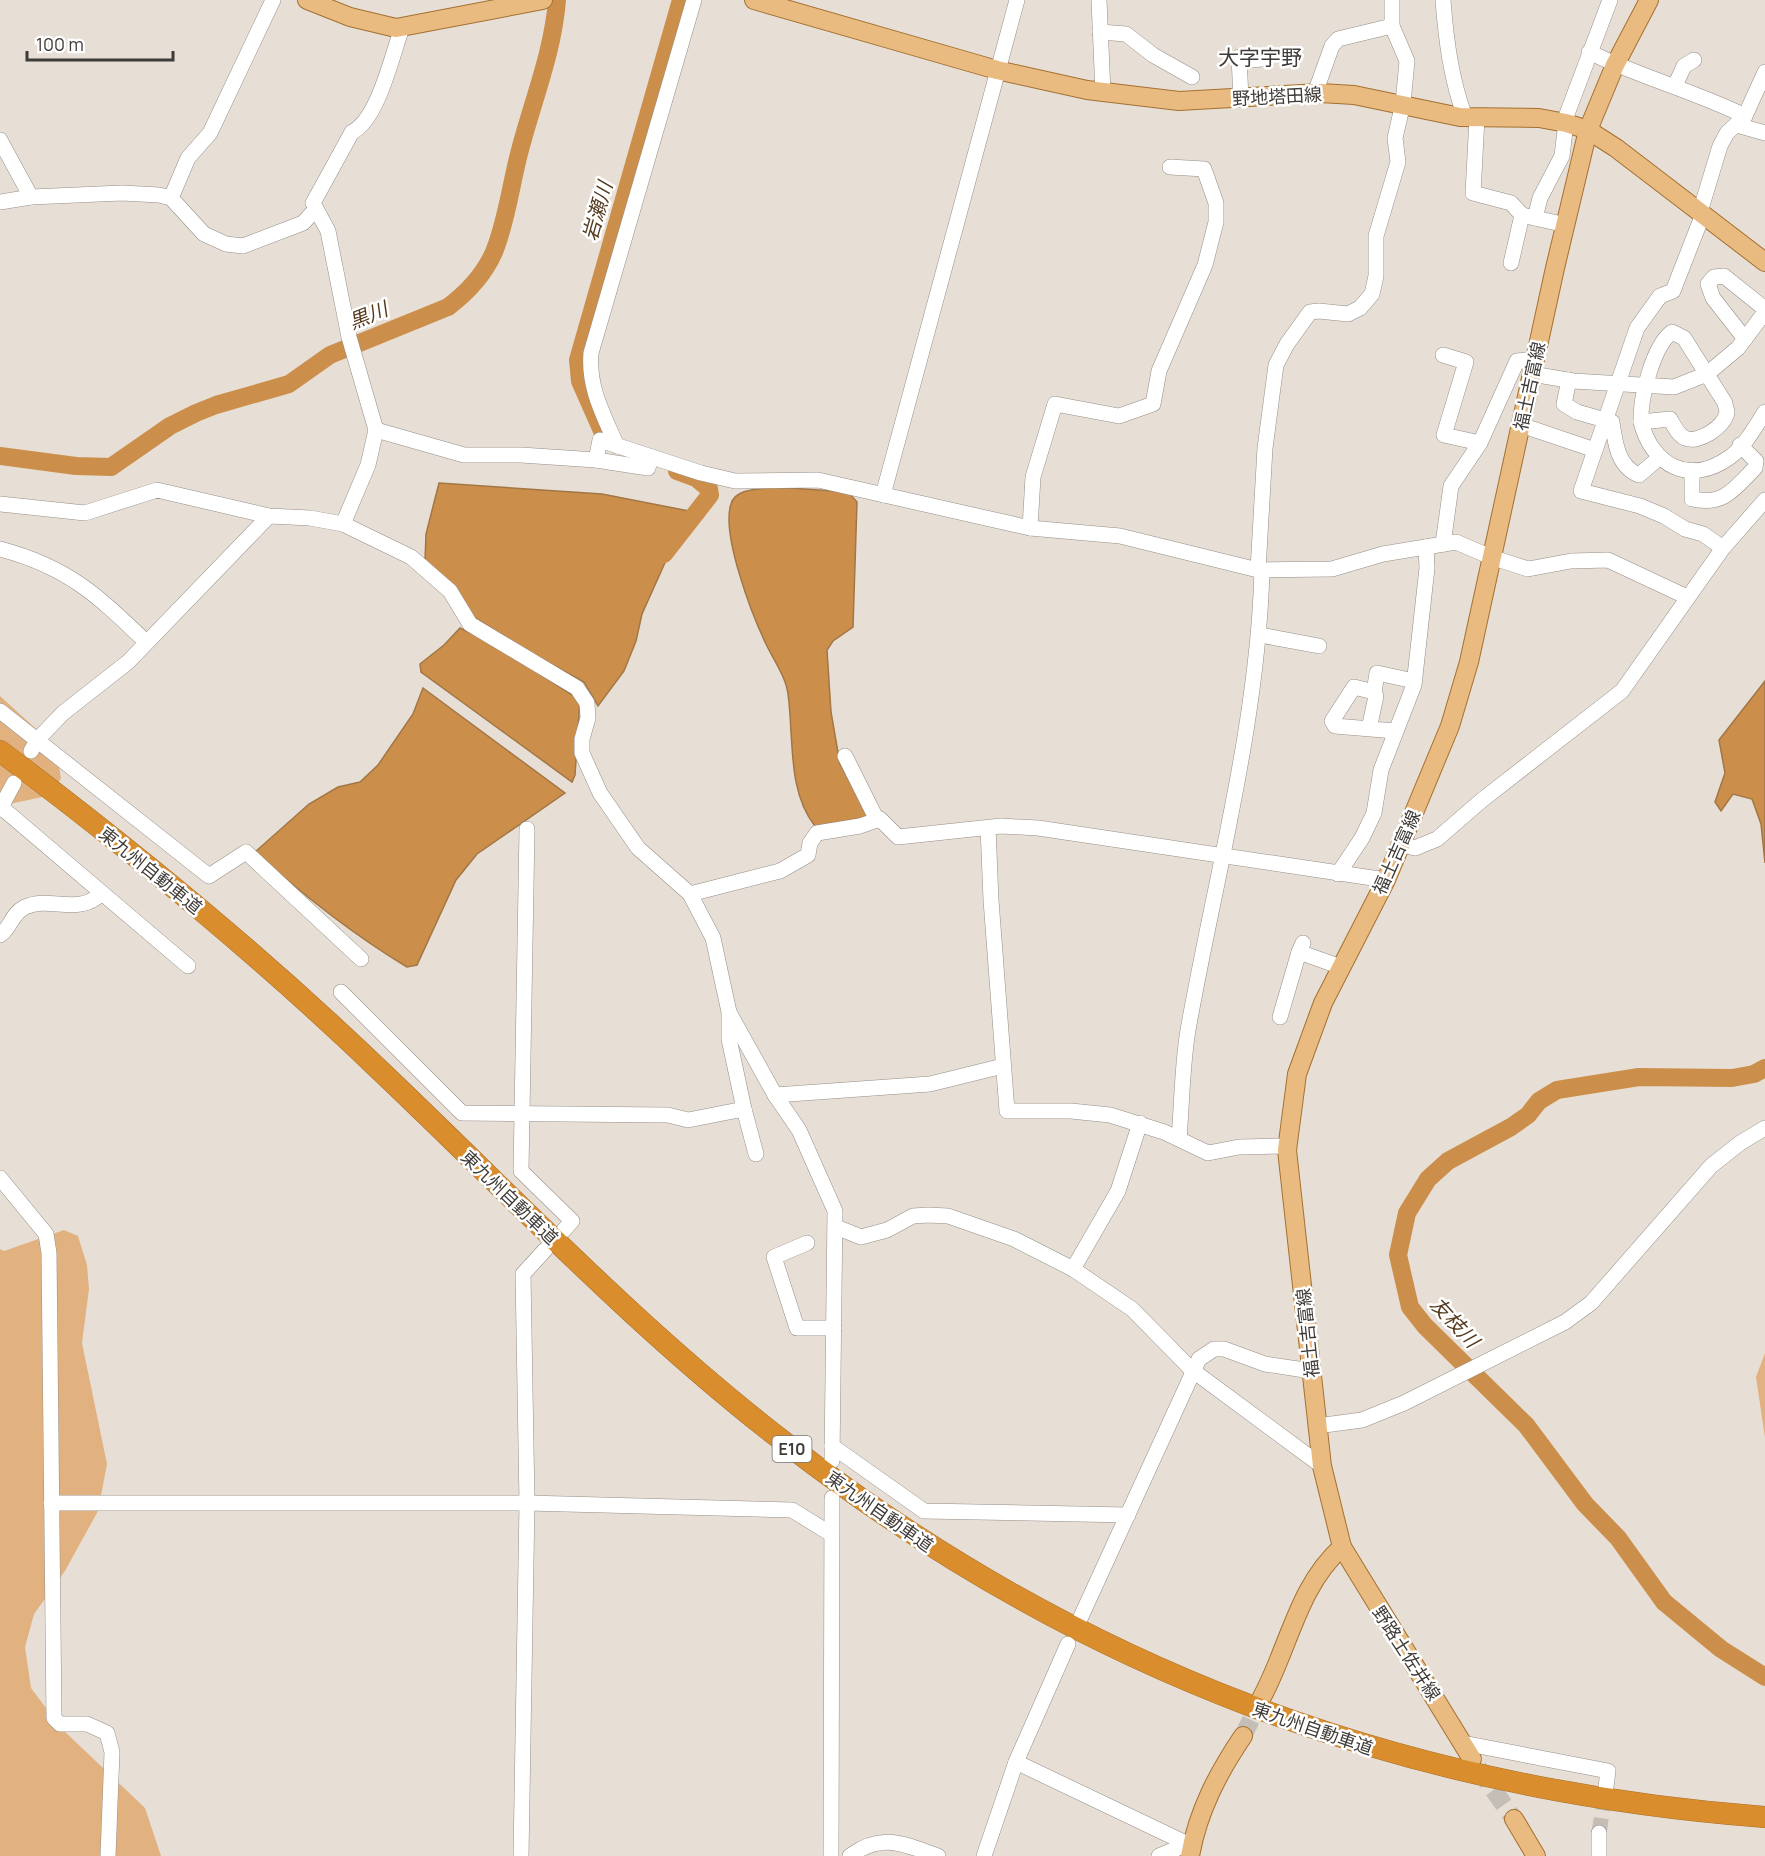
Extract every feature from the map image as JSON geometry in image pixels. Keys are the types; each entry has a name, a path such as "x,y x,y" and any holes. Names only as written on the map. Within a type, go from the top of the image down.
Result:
{"highway":[{"name":"東九州自動車道","path":"0,751 155,871 276,974 391,1081 550,1237 716,1387 845,1488 957,1563 1093,1639 1162,1671 1242,1704 1361,1745 1443,1768 1526,1786 1625,1803 1765,1817"}],"main road":[{"path":"307,0 367,22 402,28 543,0"},
{"name":"野地塔田線","path":"754,0 997,70 1043,82 1102,93 1179,101 1315,93 1354,95 1471,118 1539,117 1566,123 1588,130 1765,262"},
{"name":"福土吉富線","path":"1342,1547 1322,1466 1288,1146 1297,1074 1323,1003 1386,880 1450,726 1468,662 1588,130 1615,65 1649,0"},
{"path":"1262,1696 1308,1590 1323,1564 1342,1547"},
{"name":"野路土佐井線","path":"1342,1547 1467,1751"},
{"path":"1190,1849 1201,1813 1221,1768 1243,1736"},
{"path":"1514,1819 1536,1856"}],"street":[{"path":"171,198 188,158 210,133 273,0"},
{"path":"617,446 594,392 589,372 591,353 694,0"},
{"path":"883,495 1017,0"},
{"path":"1099,0 1102,93"},
{"path":"1179,1139 1188,1032 1222,855 1260,635 1265,448 1276,365 1287,344 1310,312 1348,314 1360,308 1372,294 1376,276 1376,236 1398,162 1395,138 1403,104 1407,61 1392,26 1392,0"},
{"path":"1443,0 1446,48 1451,58 1455,91 1471,118 1473,193 1511,203 1529,216 1566,225"},
{"path":"1511,263 1529,216 1562,156 1567,114 1610,0"},
{"path":"1315,93 1332,46 1338,39 1392,26"},
{"path":"343,524 368,465 376,430 349,337 328,231 313,203 352,132 363,127 374,106 402,28"},
{"path":"1100,32 1125,34 1153,55 1192,77"},
{"path":"1589,52 1615,65 1704,96 1765,133"},
{"path":"1241,98 1239,59 1262,59"},
{"path":"1675,86 1684,66 1694,60"},
{"path":"1723,548 1703,534 1685,529 1656,513 1581,491 1637,328 1660,296 1673,291 1701,213 1719,146 1741,120 1765,72"},
{"path":"0,140 31,197"},
{"path":"1030,528 1033,477 1055,404 1119,416 1153,404 1159,371 1205,265 1216,222 1216,203 1204,169 1170,167"},
{"path":"0,202 31,197 122,193 171,198 204,234 226,244 243,246 303,223 315,210"},
{"path":"1443,544 1451,486 1480,443 1517,361 1569,380 1618,382 1645,386 1674,387 1707,375 1745,339 1765,311 1724,276 1714,277 1708,284 1713,298 1745,339"},
{"path":"1641,422 1670,419 1680,435 1688,440 1708,434 1723,420 1726,412 1725,403 1684,338 1672,332 1664,338 1645,386 1641,422 1645,439 1659,458 1676,468 1692,470 1709,467 1731,456 1765,412"},
{"path":"1443,355 1466,362 1444,435 1480,443"},
{"path":"1569,380 1564,404 1577,412 1612,422 1621,459 1629,471 1639,475 1659,458"},
{"path":"1521,425 1595,450"},
{"path":"376,430 464,455 521,455 596,460 648,468 651,457"},
{"path":"596,460 600,440 651,457 735,480 818,480 1030,528 1120,536 1260,570 1332,570 1383,554 1456,542 1491,557 1528,568 1571,561 1608,560 1687,597"},
{"path":"1692,470 1692,499 1708,502 1718,500 1729,494 1755,468 1756,461 1740,445"},
{"path":"0,504 85,513 157,490 269,516 310,518 343,524 411,557 450,591 470,624 577,688 587,703 588,718 582,739 582,753 600,793 638,848 690,894 713,938 729,1012 729,1039 756,1154"},
{"path":"1401,844 1415,848 1437,839 1482,800 1622,691 1723,548 1765,500"},
{"path":"35,745 63,713 128,662 269,516"},
{"path":"1338,874 1362,838 1374,813 1381,770 1414,681 1427,568 1426,547"},
{"path":"0,549 48,566 79,582 146,642"},
{"path":"1260,635 1318,646"},
{"path":"1369,729 1376,696 1374,692 1377,673 1414,681"},
{"path":"1374,692 1354,687 1332,721 1335,726 1395,731"},
{"path":"0,711 35,745 209,876 246,852 361,959"},
{"path":"845,756 877,820"},
{"path":"14,783 1,808 188,966"},
{"path":"690,894 780,871 808,855 810,843 817,833 860,826 880,819 898,837 1001,826 1038,828 1386,880"},
{"path":"988,828 1007,1111 1071,1111 1110,1115 1140,1123 1208,1153 1239,1147 1288,1146"},
{"path":"527,829 524,1114 521,1171 572,1221 564,1230"},
{"path":"0,935 11,917 25,907 82,905 93,901 102,892"},
{"path":"1280,1017 1301,947 1341,967"},
{"path":"341,992 462,1113 669,1114 688,1120 744,1109"},
{"path":"729,1012 775,1095 799,1130 835,1211 832,1454 924,1511 1128,1515"},
{"path":"775,1095 930,1084 1003,1066"},
{"path":"1073,1269 1118,1191 1140,1123"},
{"path":"1317,1426 1362,1420 1404,1403 1565,1322 1591,1303 1712,1166 1740,1143 1765,1128"},
{"path":"0,1178 46,1234 49,1253 54,1718 60,1724 87,1725 107,1733 111,1752 108,1856"},
{"path":"836,1227 861,1237 887,1230 913,1216 948,1216 1014,1239 1073,1269 1132,1309 1192,1370 1322,1466"},
{"path":"807,1243 774,1257 797,1328 834,1328"},
{"path":"520,1856 527,1503 523,1274 545,1251"},
{"path":"1078,1621 1199,1359 1214,1349 1224,1349 1264,1364 1311,1371"},
{"path":"831,1856 832,1498"},
{"path":"51,1503 527,1503 792,1510 831,1534"},
{"path":"984,1856 1016,1762 1068,1644"},
{"path":"1467,1751 1608,1771 1606,1786"},
{"path":"1016,1762 1190,1849"},
{"path":"1599,1833 1599,1856"},
{"path":"850,1856 874,1841 894,1841 938,1856"},
{"path":"1159,1856 1190,1849"}],"shaded area":[{"path":"439,483 602,494 689,511 662,550 668,556 642,614 636,641 624,671 598,706 584,682 531,653 469,614 425,561 426,534"},
{"path":"775,487 848,492 857,502 853,627 833,641 827,650 831,712 840,764 869,817 815,826 800,797 793,763 787,688 753,614 730,534 729,517 733,499 749,490"},
{"path":"460,628 492,643 580,700 575,775 572,782 421,672 420,664 444,645"},
{"path":"1765,681 1765,863 1761,824 1752,799 1733,794 1721,811 1715,802 1725,773 1719,740"},
{"path":"423,688 565,793 477,854 456,880 417,965 407,967 328,913 255,852 309,804 338,787 360,782 378,765 413,714"},
{"path":"0,696 55,746 61,778 52,795 0,806"},
{"path":"64,1230 78,1236 87,1265 89,1289 82,1343 107,1464 98,1511 65,1571 34,1614 25,1647 31,1688 61,1728 145,1808 161,1856 0,1856 0,1249 4,1251"},
{"path":"1765,1353 1765,1438 1756,1377"}],"waterway":[{"name":"黒川","path":"0,456 76,466 111,467 170,426 196,413 289,384 330,355 448,307 480,276 494,252 547,57 557,0"},
{"name":"岩瀬川","path":"603,433 580,381 578,360 681,0"},
{"name":"岩瀬川","path":"664,554 710,495 709,489 696,478 677,471"},
{"name":"友枝川","path":"1765,1068 1754,1074 1732,1078 1639,1077 1557,1090 1539,1101 1528,1115 1511,1127 1448,1161 1428,1179 1407,1213 1398,1255 1410,1307 1425,1326 1526,1425 1585,1504 1618,1538 1664,1602 1721,1649 1765,1677"}],"tunnel":[{"path":"1243,1736 1262,1697"},
{"path":"1478,1768 1514,1819"},
{"path":"1599,1833 1606,1788"}],"district":[{"name":"大字宇野","path":"1260,57"}]}
